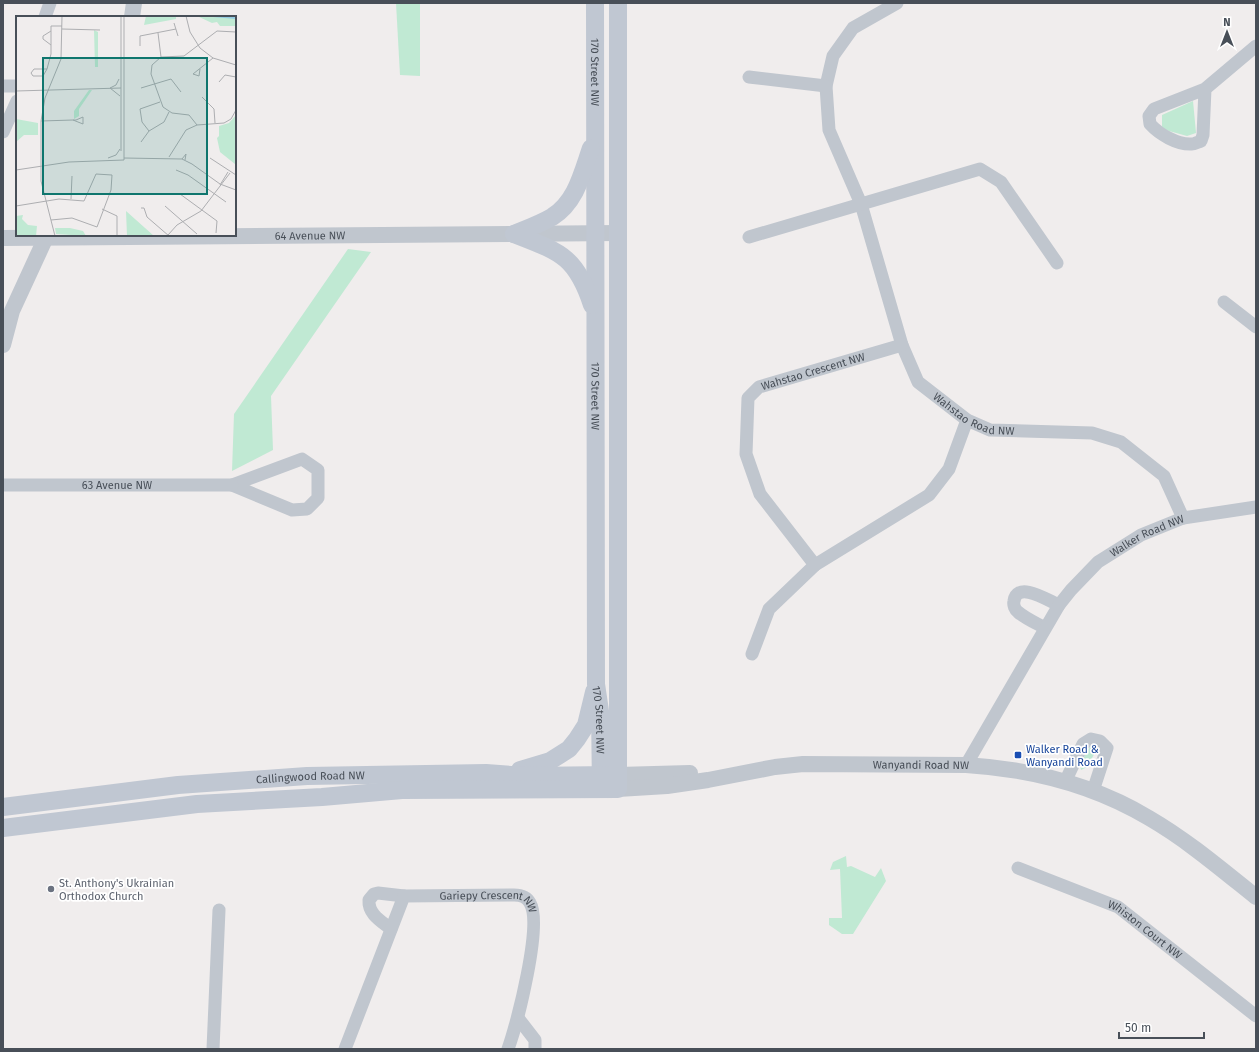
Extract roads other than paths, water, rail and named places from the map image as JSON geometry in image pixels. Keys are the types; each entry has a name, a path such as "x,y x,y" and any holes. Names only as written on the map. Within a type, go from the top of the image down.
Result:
{"main road":[{"name":"170 Street NW","path":"596,3 596,684 609,782"},
{"name":"170 Street NW","path":"609,782 618,233 618,3"},
{"path":"514,234 550,218 562,210 571,199 579,182 596,134"},
{"path":"514,234 548,248 561,255 571,264 580,275 586,287 596,316"},
{"path":"486,773 524,770 550,761 569,748 586,725 596,684"},
{"name":"Callingwood Road NW","path":"3,807 178,785 299,777 486,773 609,782"},
{"name":"Callingwood Road NW","path":"3,828 197,804 315,797 396,790 609,782"}],"street":[{"path":"45,16 50,3"},
{"path":"132,16 134,3"},
{"name":"Wahstao Road NW","path":"897,3 853,28 834,56 826,86 829,130 861,204 902,345 918,382 967,420 990,430 1092,433 1121,442 1164,476 1183,518"},
{"path":"1205,89 1203,135 1201,141 1192,144 1176,141 1157,132 1150,124 1149,116 1154,109 1205,89 1256,46"},
{"path":"750,77 826,86"},
{"path":"3,86 16,86"},
{"path":"3,132 16,103"},
{"path":"749,237 980,169 1001,182 1057,263"},
{"name":"64 Avenue NW","path":"236,235 618,233"},
{"path":"3,345 12,311 47,236"},
{"name":"64 Avenue NW","path":"3,238 47,236"},
{"path":"1224,302 1256,327"},
{"name":"Wahstao Crescent NW","path":"815,565 760,494 746,454 748,398 759,387 902,345"},
{"path":"752,654 769,609 815,565 929,495 949,469 967,420"},
{"name":"63 Avenue NW","path":"3,486 232,485 302,459 318,470 318,498 307,509 292,510 232,485"},
{"name":"Walker Road NW","path":"966,765 1059,605 1098,562 1141,535 1183,518 1256,507"},
{"path":"1045,628 1017,612 1014,607 1016,596 1020,592 1031,592 1059,605"},
{"path":"1065,782 1083,744 1091,739 1100,741 1107,748 1093,791"},
{"name":"Wanyandi Road NW","path":"609,782 667,786 775,767 810,764 966,765 989,766 1014,770 1065,782 1093,791 1148,818 1202,854 1256,897"},
{"name":"Whiston Court NW","path":"1018,868 1118,907 1256,1016"},
{"name":"Gariepy Crescent NW","path":"391,930 369,909 369,900 374,894 378,893 404,896 520,895 530,902 534,917 527,978 518,1018 508,1049"},
{"path":"345,1049 404,896"},
{"path":"213,1049 219,910"},
{"path":"518,1018 535,1040 535,1049"}],"place":[{"name":"Walker Road & Wanyandi Road","path":"1018,755"},
{"name":"St. Anthony's Ukrainian Orthodox Church","path":"51,889"}]}
